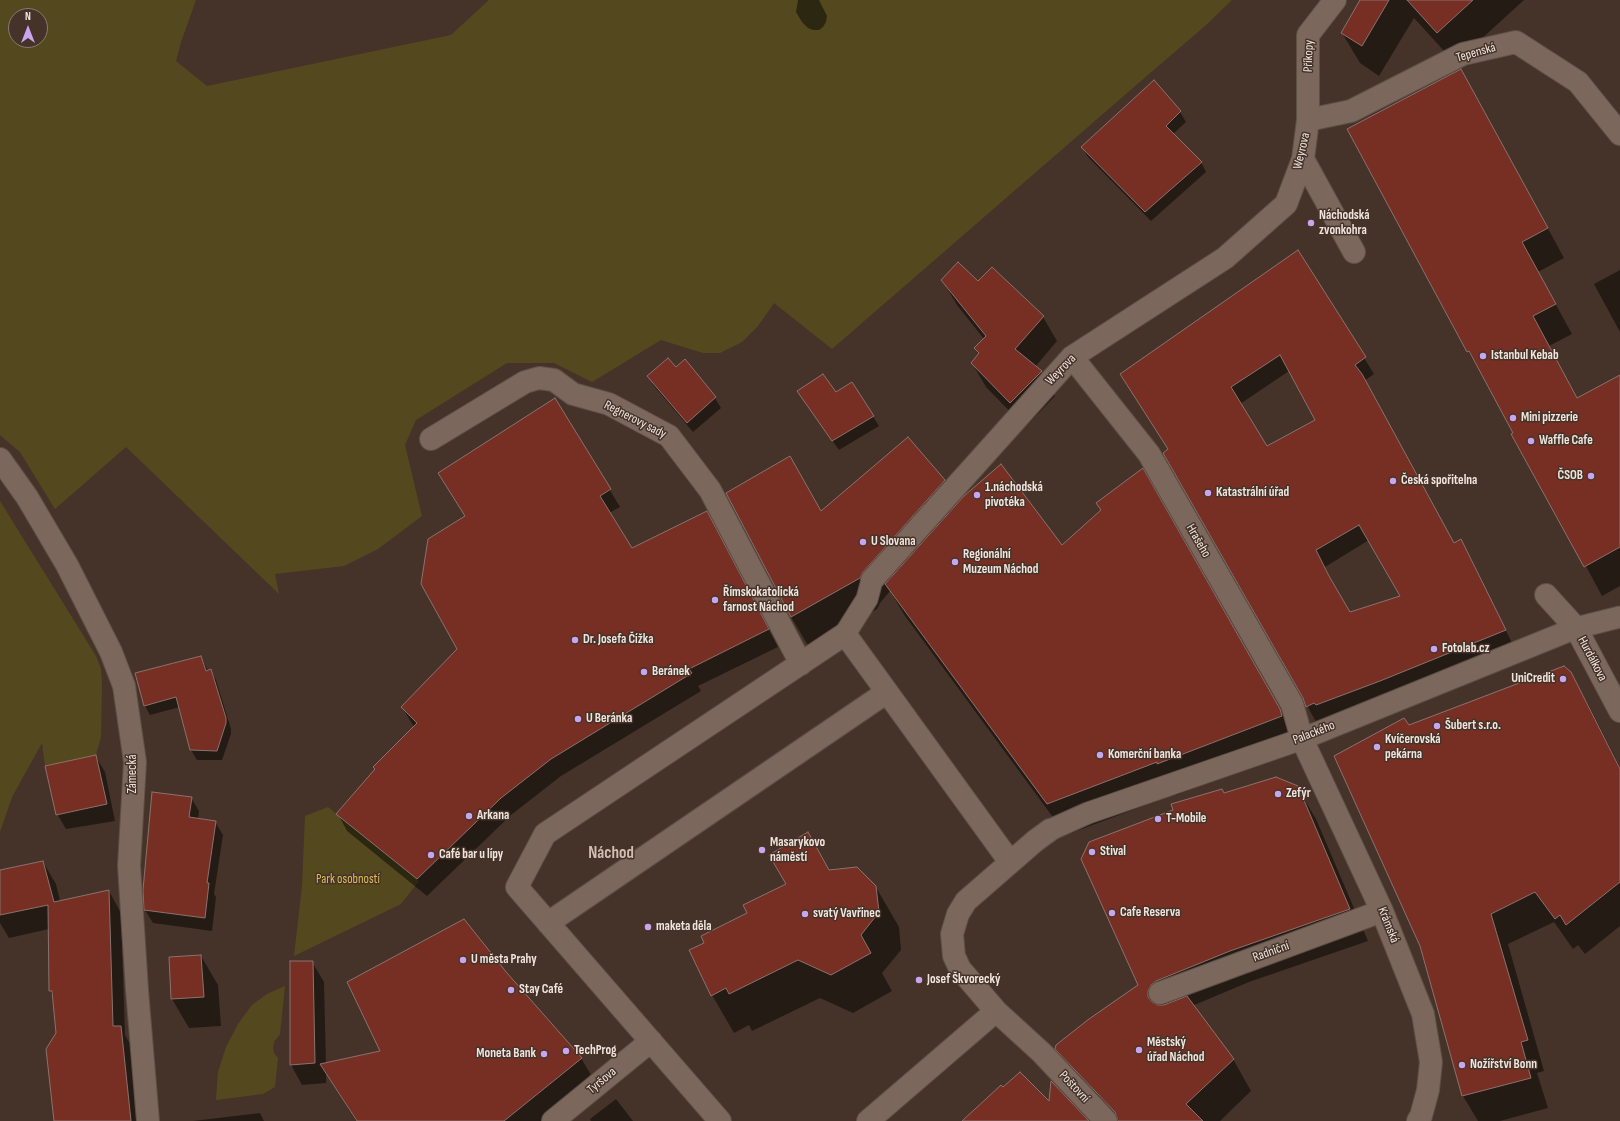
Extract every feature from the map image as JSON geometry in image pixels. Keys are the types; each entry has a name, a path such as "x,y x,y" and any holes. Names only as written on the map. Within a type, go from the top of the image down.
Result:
{"street":[{"name":"Příkopy","path":"1308,120 1308,35 1335,0"},
{"name":"Tepenská","path":"1308,120 1351,111 1463,54 1516,42 1578,82 1620,134"},
{"name":"Weyrova","path":"845,634 868,599 872,580 1072,357 1225,258 1286,204 1303,158 1308,120"},
{"path":"1303,158 1354,252"},
{"name":"Hrašeho","path":"1072,357 1149,454 1292,704 1302,739"},
{"name":"Regnerovy sady","path":"431,439 525,382 540,378 554,380 573,394 609,404 669,436 710,490 801,664"},
{"name":"Zámecká","path":"0,459 27,497 67,565 111,652 124,686 134,762 129,866 137,990 148,1121"},
{"name":"Hurdálkova","path":"1546,595 1576,628 1620,711"},
{"name":"Palackého","path":"1050,830 1088,813 1302,739 1576,628 1620,617"},
{"path":"720,1121 517,887 545,834 845,634 1010,862"},
{"path":"548,922 887,692"},
{"name":"Krámská","path":"1302,739 1382,911 1423,1014 1431,1062 1424,1119"},
{"path":"868,1121 996,1011 960,969 954,956 952,934 958,914 966,901 1010,862 1050,830"},
{"name":"Radniční","path":"1160,992 1382,911"},
{"name":"Poštovní","path":"996,1011 1042,1053 1106,1121"},
{"name":"Tyršova","path":"553,1121 651,1041"}],"green space":[{"path":"0,0 196,0 176,61 207,86 451,35 489,0 1232,0 1205,26 832,349 774,303 758,326 742,342 720,353 703,353 661,340 592,382 554,363 507,363 416,420 405,445 422,516 378,549 344,566 275,574 279,594 126,447 55,509 20,452 0,435"},
{"path":"0,501 96,656 101,669 102,684 101,737 96,755 45,766 42,743 12,797 0,832"},
{"name":"Park osobností","path":"328,807 419,881 401,904 294,956 302,886 305,816"},
{"path":"285,986 280,1034 274,1042 273,1048 274,1053 278,1058 275,1087 263,1094 216,1100 218,1072 226,1047 238,1024 252,1005 267,994"}],"building":[{"path":"1360,0 1389,0 1362,46 1341,33"},
{"path":"1407,0 1473,0 1437,33"},
{"path":"1461,69 1548,228 1522,242 1556,304 1533,316 1577,398 1620,375 1620,547 1584,567 1511,434 1513,433 1469,351 1467,352 1347,129"},
{"path":"1154,80 1181,111 1166,126 1202,162 1145,212 1081,147"},
{"path":"1298,250 1366,357 1355,365 1362,374 1454,543 1461,539 1506,630 1380,681 1316,705 1314,703 1306,707 1303,698 1163,453 1168,449 1120,374","holes":["1280,355 1315,420 1267,446 1231,387","1359,525 1400,596 1350,612 1316,550"]},
{"path":"958,262 978,281 992,267 1044,316 1015,349 1042,371 1010,403 971,363 979,353 974,348 986,336 941,280"},
{"path":"668,358 676,367 685,359 716,397 687,423 647,376"},
{"path":"823,374 836,392 852,382 874,416 832,441 797,391"},
{"path":"555,398 611,489 600,496 632,548 707,511 769,629 689,669 692,673 551,759 501,798 417,879 336,814 375,769 373,767 417,723 401,707 457,649 421,584 428,539 465,516 438,473"},
{"path":"908,437 945,480 863,572 860,578 791,617 726,493 790,456 821,511"},
{"path":"1001,464 1062,545 1101,510 1096,503 1143,468 1280,709 1282,716 1047,804 885,584 964,496"},
{"path":"201,656 206,671 211,669 226,718 226,723 217,751 190,750 176,697 144,706 135,673"},
{"path":"1564,666 1571,672 1620,769 1620,882 1566,925 1560,915 1555,919 1535,892 1491,914 1528,1040 1521,1042 1531,1078 1462,1096 1420,946 1334,756 1404,718 1409,725"},
{"path":"96,755 107,804 56,815 45,766"},
{"path":"1276,777 1298,786 1350,909 1230,951 1156,981 1151,985 1148,991 1148,997 1152,1002 1158,1005 1164,1005 1187,996 1234,1059 1186,1104 1203,1121 1118,1121 1115,1112 1055,1049 1056,1045 1089,1019 1138,985 1081,859 1089,842 1173,810 1171,804 1222,789 1224,793"},
{"path":"152,792 192,797 189,817 216,821 207,883 209,883 205,918 144,910 143,890"},
{"name":"svatý Vavřinec","path":"808,832 829,870 857,867 876,886 879,912 861,935 871,953 831,975 798,960 729,994 726,988 711,996 689,950 704,943 701,936 747,913 743,905 786,884 769,855"},
{"path":"43,861 54,902 109,890 113,1026 121,1026 131,1121 54,1121 46,1049 56,1033 52,991 49,991 48,905 0,915 0,870"},
{"path":"464,919 507,973 582,1058 504,1121 357,1121 320,1064 380,1051 347,982"},
{"path":"201,955 204,997 171,999 169,957"},
{"path":"290,961 313,961 315,1063 290,1065"},
{"path":"1020,1072 1049,1101 1051,1081 1089,1121 962,1121 1001,1085 1003,1087"}],"place":[{"name":"Náchodská zvonkohra","path":"1311,223"},
{"name":"Istanbul Kebab","path":"1483,356"},
{"name":"Mini pizzerie","path":"1513,418"},
{"name":"Waffle Cafe","path":"1531,441"},
{"name":"ČSOB","path":"1591,476"},
{"name":"Česká spořitelna","path":"1393,481"},
{"name":"Katastrální úřad","path":"1208,493"},
{"name":"1.náchodská pivotéka","path":"977,495"},
{"name":"U Slovana","path":"863,542"},
{"name":"Regionální Muzeum Náchod","path":"955,562"},
{"name":"Římskokatolická farnost Náchod","path":"715,600"},
{"name":"Dr. Josefa Čížka","path":"575,640"},
{"name":"Fotolab.cz","path":"1434,649"},
{"name":"Beránek","path":"644,672"},
{"name":"UniCredit","path":"1563,679"},
{"name":"U Beránka","path":"578,719"},
{"name":"Šubert s.r.o.","path":"1437,726"},
{"name":"Kvíčerovská pekárna","path":"1377,747"},
{"name":"Komerční banka","path":"1100,755"},
{"name":"Zefýr","path":"1278,794"},
{"name":"Arkana","path":"469,816"},
{"name":"T-Mobile","path":"1158,819"},
{"name":"Masarykovo náměstí","path":"762,850"},
{"name":"Stival","path":"1092,852"},
{"name":"Café bar u lípy","path":"431,855"},
{"name":"Cafe Reserva","path":"1112,913"},
{"name":"svatý Vavřinec","path":"805,914"},
{"name":"maketa děla","path":"648,927"},
{"name":"U města Prahy","path":"463,960"},
{"name":"Josef Škvorecký","path":"919,980"},
{"name":"Stay Café","path":"511,990"},
{"name":"Městský úřad Náchod","path":"1139,1050"},
{"name":"TechProg","path":"566,1051"},
{"name":"Moneta Bank","path":"544,1054"},
{"name":"Nožířství Bonn","path":"1462,1065"}],"district":[{"name":"Náchod","path":"611,854"}]}
